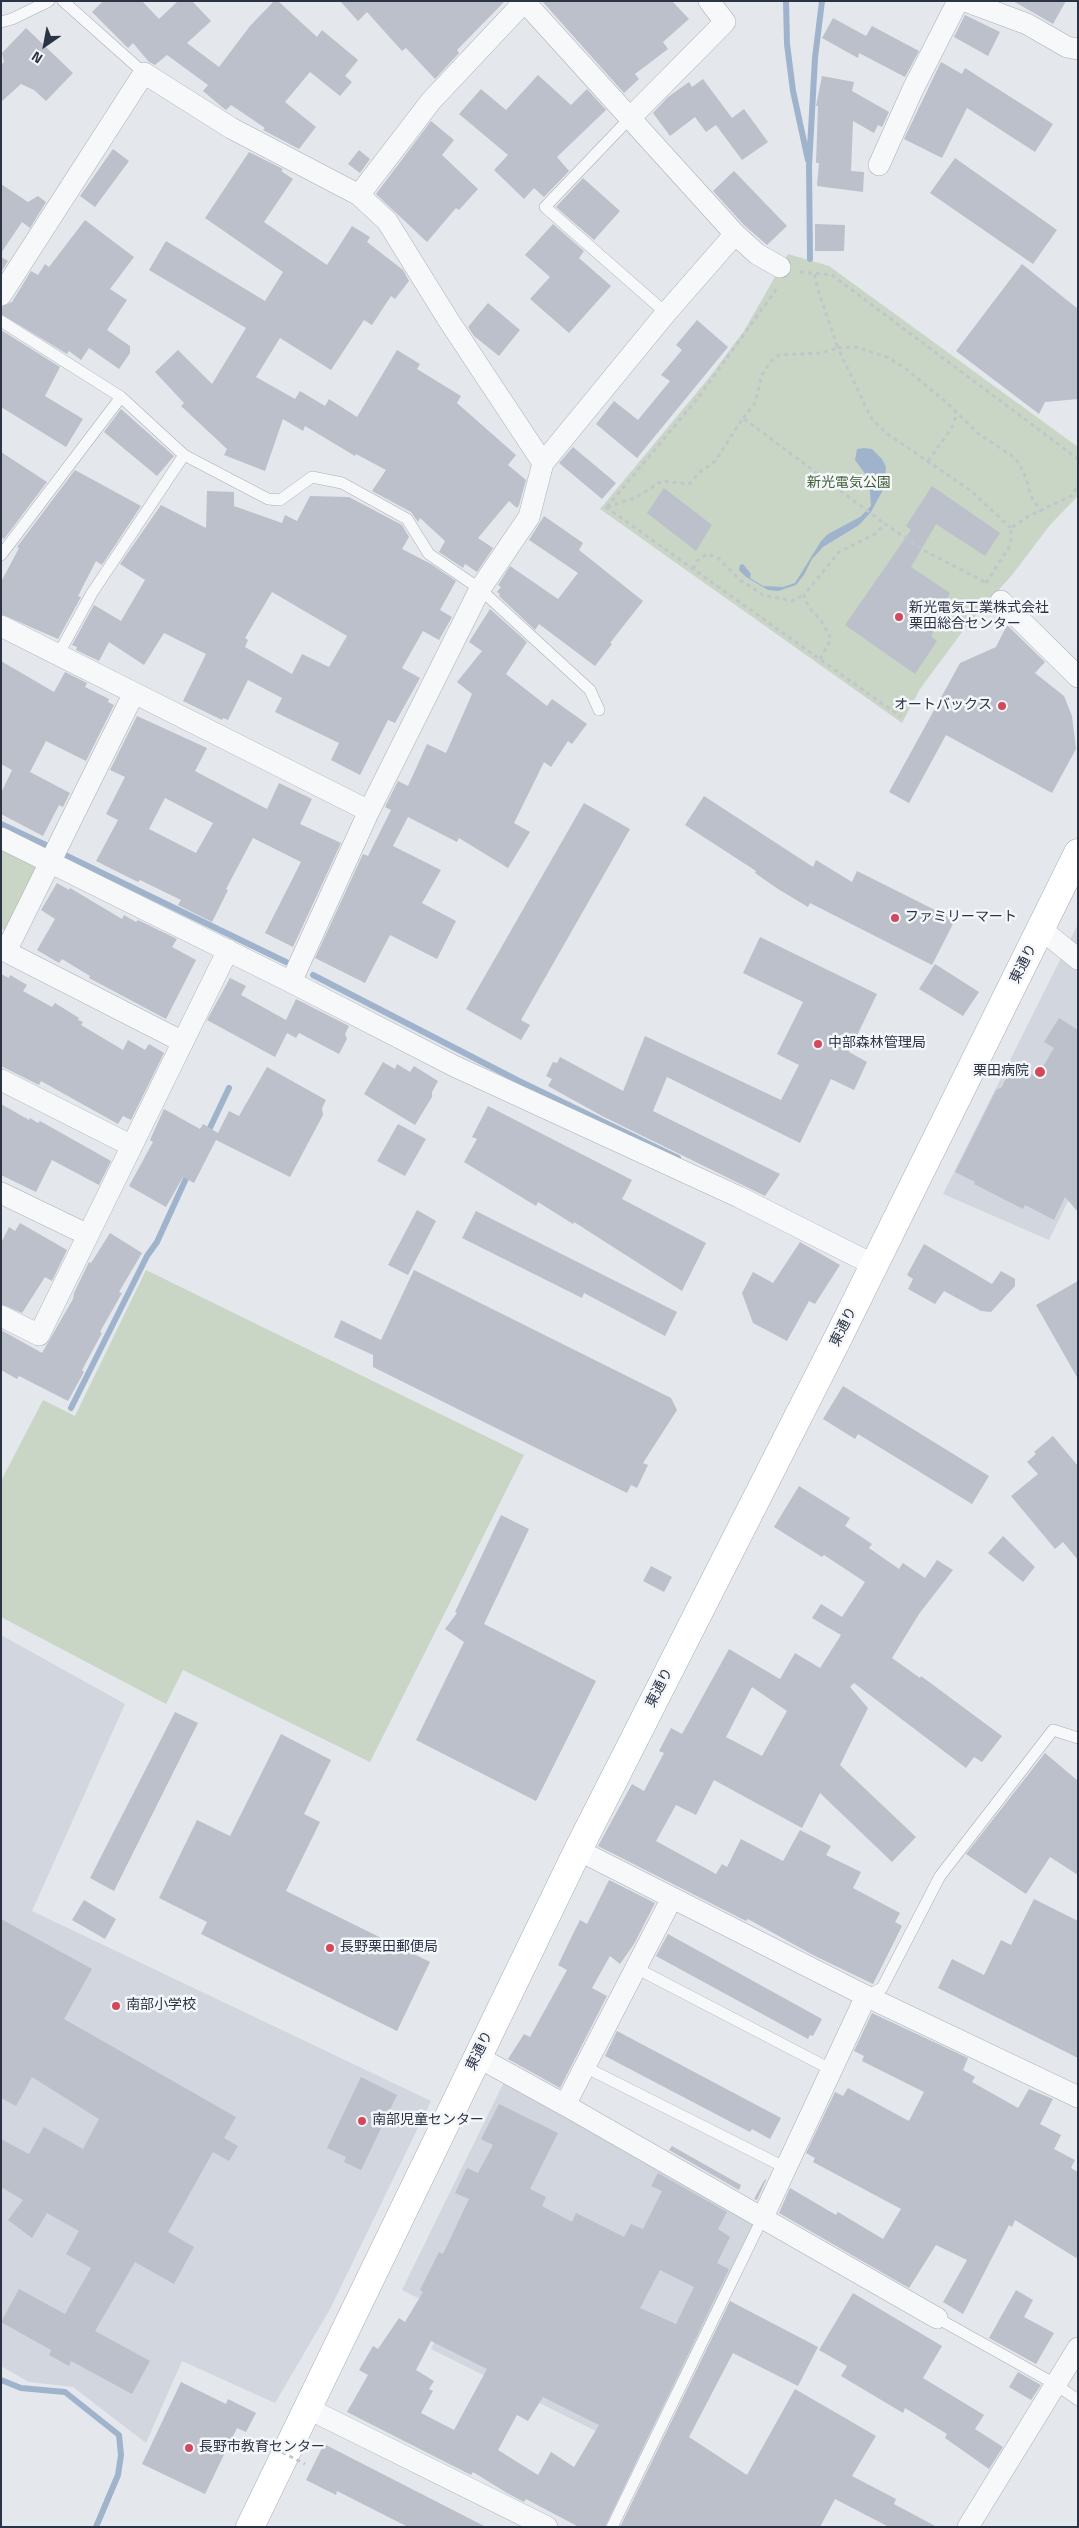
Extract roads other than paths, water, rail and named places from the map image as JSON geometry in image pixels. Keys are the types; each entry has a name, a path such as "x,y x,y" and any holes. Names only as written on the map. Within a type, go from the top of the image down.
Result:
{"street":[{"path":"629,119 725,22 709,1"},
{"path":"879,165 913,89 958,1"},
{"path":"965,1 1027,24 1068,47 1078,49"},
{"path":"359,195 430,101 524,2 735,234 757,254 786,273"},
{"path":"1,295 144,73 231,128 359,195 387,221 449,321 543,463"},
{"path":"291,982 369,811 480,589 529,517 543,463 666,313 735,234"},
{"path":"1001,601 1078,677"},
{"path":"1,626 369,811"},
{"path":"134,693 51,861 4,950 183,1042"},
{"path":"1,838 228,950 454,1066 739,1197 874,1265"},
{"name":"東通り","path":"250,2527 578,1850 874,1265 1078,853"},
{"path":"1041,929 1078,959"},
{"path":"1,1316 39,1335 228,950"},
{"path":"1,1080 132,1146"},
{"path":"1,1193 88,1235"},
{"path":"578,1850 866,1996 1078,2097"},
{"path":"565,2105 672,1898"},
{"path":"762,2219 866,1996"},
{"path":"478,2057 937,2318"},
{"path":"968,2527 1078,2348"},
{"path":"307,2408 547,2527"}],"lane":[{"path":"1,22 12,19 49,1"},
{"path":"63,1 144,73"},
{"path":"629,119 545,207 666,313"},
{"path":"1,321 121,397 184,455 268,499 280,500 312,477 342,483 407,519 429,554 480,589 590,690 599,710"},
{"path":"2,550 121,397"},
{"path":"58,655 92,593 184,455"},
{"path":"866,1996 882,1988 940,1876 1053,1730 1078,1738"},
{"path":"636,1968 832,2070"},
{"path":"585,2067 786,2168"},
{"path":"612,2527 762,2219"},
{"path":"937,2318 1055,2384 1078,2400"}],"water":[{"path":"857,449 872,449 882,459 886,467 884,488 871,512 859,525 823,547 812,559 804,575 796,585 778,591 768,590 746,577 739,570 740,565 743,564 751,574 750,578 763,586 783,587 795,583 821,541 828,534 860,517 871,506 869,479 855,460"}],"waterway":[{"path":"786,1 787,44 793,91 808,160"},
{"path":"810,259 809,166 815,58 822,1"},
{"path":"1,824 48,846"},
{"path":"65,855 286,962"},
{"path":"313,975 517,1080 678,1158"},
{"path":"207,1134 229,1088"},
{"path":"71,1408 147,1256 157,1242 189,1172"},
{"path":"1,2380 21,2388 65,2392 119,2435 121,2455 118,2475 96,2527"}],"place":[{"name":"新光電気工業株式会社 栗田総合センター","path":"899,617"},
{"name":"オートバックス","path":"1002,706"},
{"name":"ファミリーマート","path":"895,918"},
{"name":"中部森林管理局","path":"818,1044"},
{"name":"栗田病院","path":"1040,1072"},
{"name":"長野栗田郵便局","path":"330,1948"},
{"name":"南部小学校","path":"116,2006"},
{"name":"南部児童センター","path":"362,2121"},
{"name":"長野市教育センター","path":"189,2448"}],"park label":[{"name":"新光電気公園","path":"849,484"}]}
